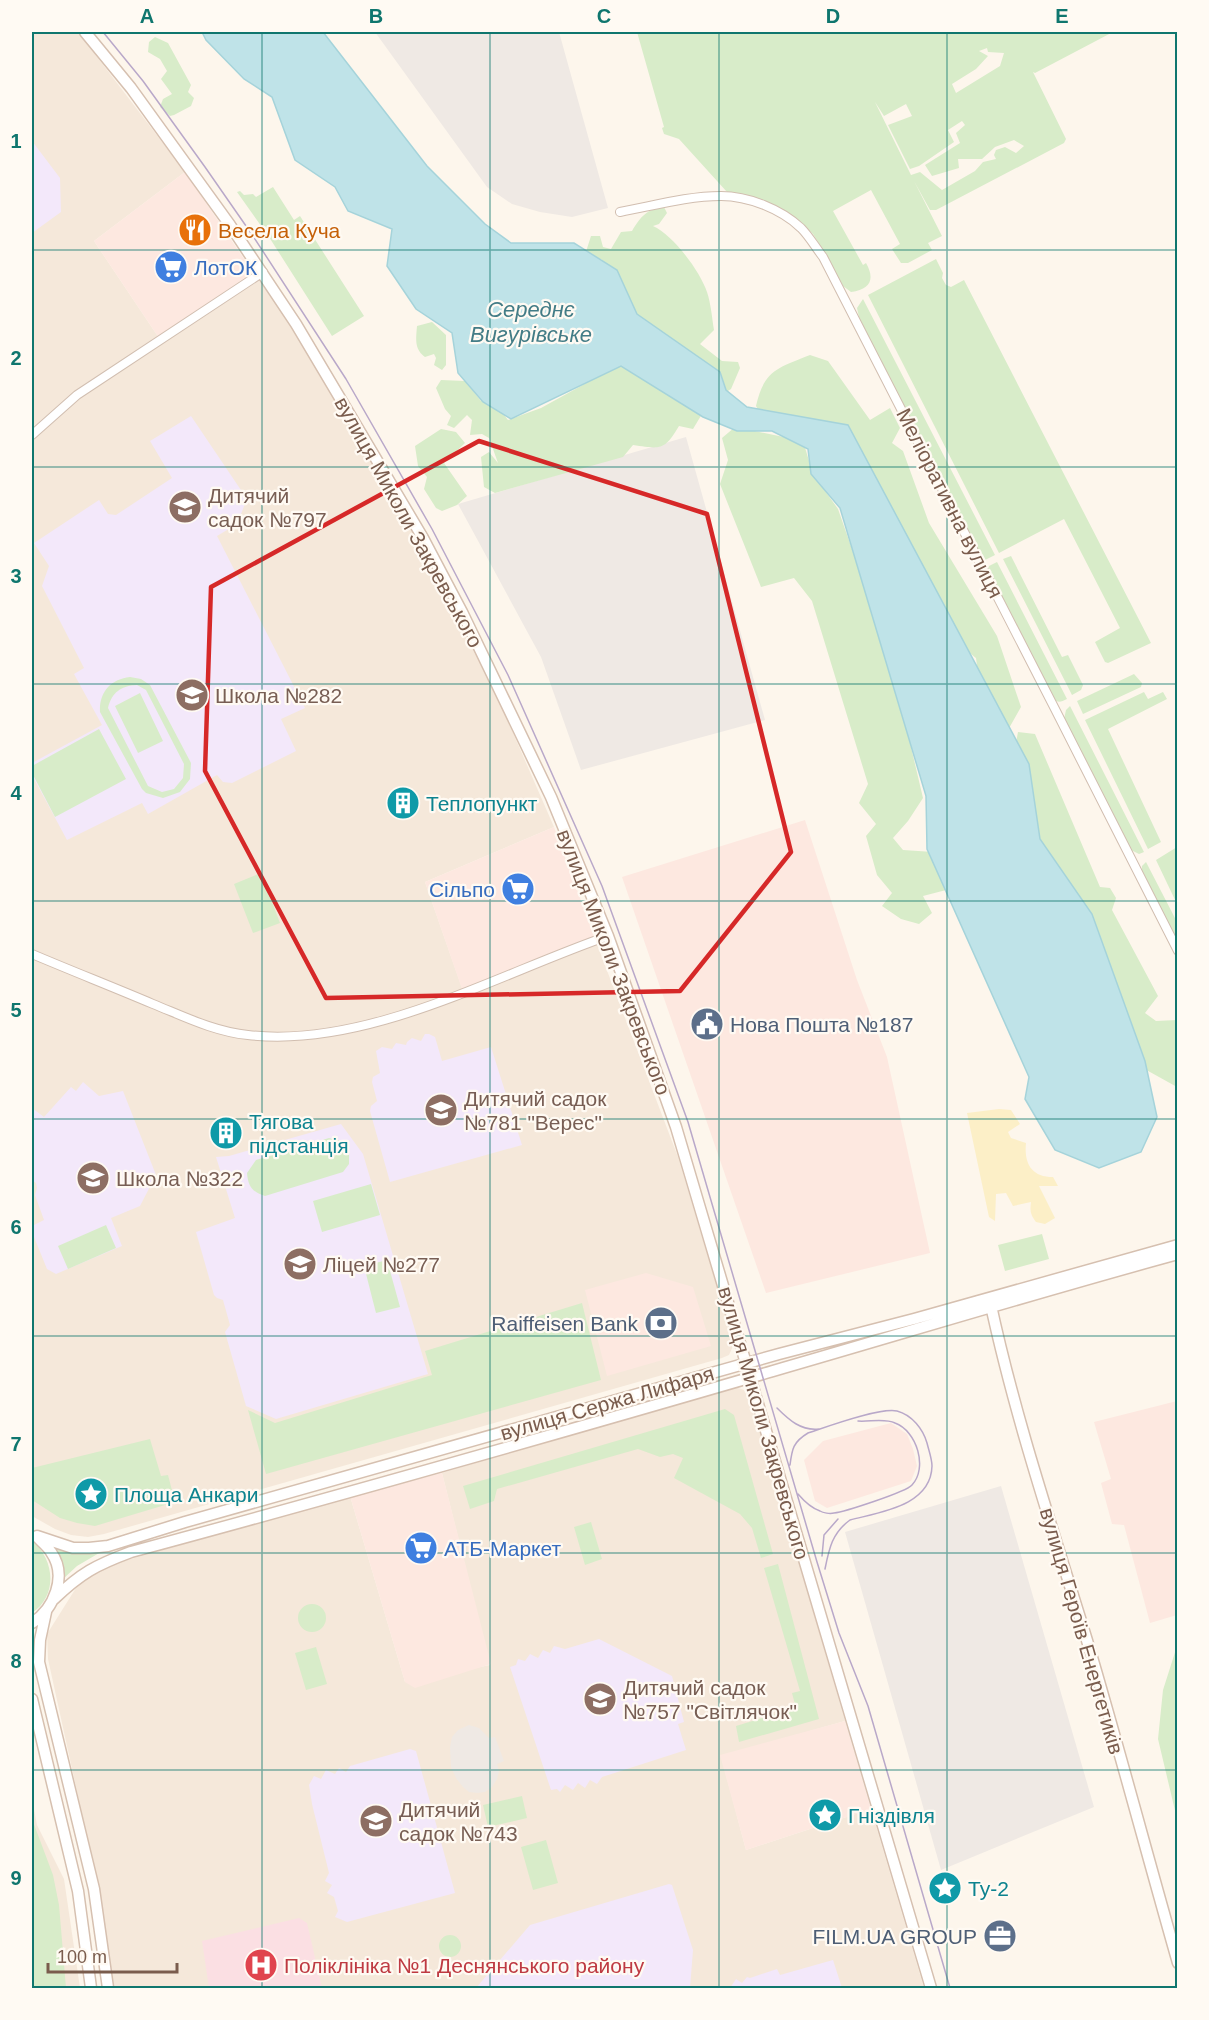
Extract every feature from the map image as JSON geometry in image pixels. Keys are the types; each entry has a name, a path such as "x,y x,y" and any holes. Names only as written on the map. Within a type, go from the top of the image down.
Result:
{"street":[{"name":"вулиця Миколи Закревського","path":"85,32 131,88 263,272 353,417 419,531 462,612 551,797 608,936 676,1127 931,1989"},
{"name":"Меліоративна вулиця","path":"620,212 721,196 748,200 775,210 801,228 823,257 1178,951"},
{"path":"32,435 78,395 263,272"},
{"path":"32,954 202,1024 246,1035 282,1037 330,1033 375,1024 608,936"},
{"name":"вулиця Сержа Лифаря","path":"54,1599 98,1564 131,1552 348,1493 751,1377 1178,1245"},
{"name":"вулиця Сержа Лифаря","path":"34,1535 73,1548 108,1546 185,1522 747,1363 1178,1254"},
{"name":"вулиця Героїв Енергетиків","path":"990,1302 1041,1490 1090,1650 1178,1963"},
{"path":"34,1535 52,1553 57,1568 58,1584 54,1599 46,1612 40,1640 39,1662 94,1889 108,1989"},
{"path":"32,1623 46,1612"},
{"path":"32,1699 78,1891 91,1989"}],"highlighted area":[{"path":"479,441 707,514 791,852 680,991 326,998 205,771 211,587"}],"shaded area":[{"path":"32,32 78,32 185,172 94,241 159,338 253,272 283,314 407,521 490,680 554,827 425,882 462,988 595,939 678,1157 734,1344 729,1355 722,1358 88,1537 71,1535 55,1529 32,1516"},
{"path":"375,32 559,32 608,208 572,217 540,212 512,204 487,187"},
{"path":"32,141 60,178 61,212 32,233"},
{"path":"185,172 253,272 159,338 94,241"},
{"name":"Школа №282","path":"191,416 247,499 237,524 217,536 305,708 281,719 296,751 232,783 223,782 217,775 148,814 142,803 67,840 32,775 32,763 102,725 74,674 84,668 42,586 49,566 34,543 99,500 108,514 116,515 172,478 150,441"},
{"path":"686,437 765,720 581,770 541,657 458,504"},
{"path":"805,820 857,980 887,1057 930,1253 766,1293 622,877"},
{"path":"554,827 595,939 462,989 425,882"},
{"name":"Дитячий садок №781 \"Верес\"","path":"425,1034 435,1037 442,1061 491,1047 522,1145 390,1182 370,1111 371,1106 377,1101 372,1082 373,1077 380,1073 376,1051 382,1047 392,1049 396,1043 406,1045 412,1038 421,1041"},
{"name":"Школа №322","path":"83,1082 99,1096 123,1091 156,1175 140,1206 111,1218 122,1246 56,1274 47,1269 32,1232 32,1226 44,1220 35,1195 36,1183 32,1180 32,1108 44,1117 71,1087 76,1091"},
{"name":"Ліцей №277","path":"341,1124 363,1154 428,1374 276,1419 246,1406 225,1332 230,1325 223,1300 214,1295 196,1232 235,1218 216,1157 229,1156"},
{"path":"646,1273 693,1287 711,1346 607,1376 585,1290"},
{"path":"732,1386 744,1390 752,1401 845,1721 721,1756 746,1850 871,1809 924,1988 112,1988 78,1796 48,1659 47,1634 76,1588 95,1573 117,1563 350,1496 405,1682 490,1665 442,1473"},
{"path":"1177,1401 1177,1615 1150,1623 1124,1525 1112,1524 1101,1483 1111,1479 1094,1422"},
{"path":"891,1423 907,1434 913,1449 917,1466 911,1481 827,1508 815,1501 804,1460 823,1441"},
{"path":"442,1473 491,1664 415,1688 405,1682 350,1496"},
{"path":"1001,1486 1094,1807 941,1870 845,1532"},
{"name":"Дитячий садок №757 \"Світлячок\"","path":"599,1639 672,1676 684,1722 678,1724 686,1750 602,1777 597,1784 590,1780 585,1788 578,1783 573,1790 565,1785 560,1792 557,1789 551,1790 510,1667 516,1665 518,1659 525,1661 530,1654 538,1658 543,1650 550,1653 554,1646 565,1649"},
{"path":"845,1721 871,1809 746,1850 720,1755"},
{"path":"469,1725 479,1728 489,1738 495,1737 504,1761 497,1764 499,1771 497,1779 485,1792 469,1792 456,1778 451,1767 452,1737 458,1730"},
{"name":"Дитячий садок №743","path":"410,1749 416,1751 455,1893 347,1922 335,1917 338,1911 334,1897 327,1893 332,1885 325,1881 329,1873 309,1785 314,1776 321,1779 326,1770 335,1774 339,1768 346,1772 350,1766"},
{"path":"32,1799 37,1825 64,1879 80,1988 32,1988"},
{"path":"672,1885 693,1950 690,1988 476,1988 530,1925"},
{"name":"Поліклініка №1 Деснянського району","path":"299,1918 307,1923 322,1988 209,1988 202,1941"},
{"path":"833,1960 842,1988 730,1988 736,1979 742,1983 747,1977 777,1969 780,1975"}],"green space":[{"path":"637,32 1113,32 1033,72 1066,139 1064,143 936,210 930,210 914,181 942,236 928,243 932,250 908,263 901,263 892,249 900,244 871,190 833,211 863,265 866,263 869,269 870,278 867,286 858,291 851,292 843,286 813,234 802,224 784,211 760,199 727,192 679,139 664,134 662,128 664,127","holes":["987,48 988,52 1004,53 1000,66 956,93 952,84 976,69 988,56 979,51","875,102 884,116 906,104 912,116 888,125 910,169 919,166 954,142 948,130 962,121 965,125 956,133 960,143 925,165 932,176 959,168 958,159 982,159 995,147 1014,140 1024,146 1016,153 1005,147 996,150 994,155 996,159 983,162 975,171 942,190 920,172 911,175"]},
{"path":"155,37 168,43 191,85 188,92 194,98 191,106 170,116 160,107 163,99 172,94 161,79 167,71 160,59 148,52 149,42"},
{"path":"273,187 294,220 300,216 364,316 332,336 269,237 237,192 240,191 244,195 253,194 256,197"},
{"path":"664,207 667,213 659,224 653,226 669,237 685,254 698,274 708,297 714,330 700,344 722,361 738,362 740,368 731,389 723,394 650,342 610,268 601,259 597,269 583,261 591,236 600,236 603,247 611,249 621,232 632,231 645,214 653,209"},
{"path":"936,259 946,285 951,287 964,280 1151,643 1108,663 1105,662 1095,642 1120,628 1064,519 999,553 868,295"},
{"path":"863,299 995,555 983,561 860,322 857,308"},
{"path":"432,322 446,335 446,365 442,370 434,365 436,358 434,354 425,357 419,351 416,343 417,326"},
{"path":"810,355 828,361 870,420 890,408 900,428 892,443 903,451 929,523 997,636 1021,707 1008,730 983,712 976,658 947,635 869,484 759,411 756,406 759,394 768,377 781,367"},
{"path":"621,364 702,414 693,429 679,426 669,440 661,446 633,445 623,457 495,493 484,487 481,457 489,452 498,463 489,438 482,434 470,435 472,420 467,415 454,428 447,425 451,416 445,409 436,388 441,380 465,381 481,401 493,401 508,420 541,408"},
{"path":"735,427 803,441 813,474 838,509 890,658 923,798 893,838 903,850 933,852 950,889 923,896 932,913 919,924 901,919 882,906 892,893 877,875 866,836 876,824 859,803 868,784 812,601 794,578 761,587 720,484 728,460 722,438"},
{"path":"441,429 456,432 465,443 444,463 467,496 457,505 442,511 436,508 424,489 427,477 418,466 415,446"},
{"path":"1011,556 1062,657 1068,655 1083,685 1081,690 1072,695 1003,559"},
{"path":"997,562 1067,699 1060,702 1053,699 987,570 989,566"},
{"path":"1134,674 1142,683 1141,687 1083,714 1077,701"},
{"path":"141,679 150,685 191,763 190,779 180,792 163,798 146,793 142,789 100,712 104,693 117,680","holes":["137,685 146,690 184,764 183,778 174,789 162,792 148,786 108,708 112,698 122,688"]},
{"path":"1144,692 1148,699 1163,692 1167,699 1108,729 1161,842 1148,849 1085,720"},
{"path":"140,693 163,741 138,753 115,706"},
{"path":"1070,706 1144,852 1139,854 1129,849 1064,719 1066,710"},
{"path":"99,729 126,779 55,817 32,773 32,766"},
{"path":"1018,732 1035,734 1100,887 1110,888 1116,898 1112,910 1158,996 1145,1013 1156,1021 1177,1020 1177,1087 1141,1067 1028,830 1013,759"},
{"path":"1177,847 1177,904 1156,860"},
{"path":"1146,862 1177,922 1177,935 1173,935 1142,874 1142,866"},
{"path":"261,873 280,923 253,933 234,884"},
{"path":"329,1138 342,1141 349,1151 349,1164 343,1172 265,1196 257,1193 248,1182 247,1173 256,1160"},
{"path":"371,1184 380,1215 322,1232 313,1201"},
{"path":"106,1225 116,1248 68,1269 58,1246"},
{"path":"1042,1234 1049,1259 1005,1271 998,1245"},
{"path":"387,1260 400,1307 376,1313 364,1266"},
{"path":"582,1303 601,1380 266,1474 248,1410 275,1423 432,1375 425,1351"},
{"path":"725,1409 734,1415 773,1554 761,1558 752,1528 740,1514 674,1478 683,1458 673,1454 660,1457 638,1449 497,1489 494,1501 470,1509 463,1486"},
{"path":"150,1439 161,1476 168,1475 175,1502 95,1526 60,1518 32,1500 32,1468"},
{"path":"591,1522 602,1559 585,1565 574,1527"},
{"path":"32,1541 45,1557 50,1577 46,1597 32,1613"},
{"path":"56,1547 106,1549 77,1566 63,1579 62,1563"},
{"path":"778,1564 819,1719 739,1742 736,1726 796,1708 792,1693 800,1691 764,1568"},
{"path":"312,1604 322,1608 326,1618 322,1628 312,1632 302,1628 298,1618 302,1608"},
{"path":"1177,1646 1177,1819 1158,1739 1163,1690"},
{"path":"316,1647 327,1684 306,1690 295,1653"},
{"path":"522,1796 527,1818 488,1827 483,1805"},
{"path":"32,1819 53,1875 59,1905 66,1988 32,1988"},
{"path":"546,1840 558,1883 533,1890 521,1847"},
{"path":"450,1935 458,1938 461,1946 458,1954 450,1957 442,1954 439,1946 442,1938"}],"sand":[{"path":"999,1109 1011,1110 1020,1124 1008,1132 1011,1138 1026,1143 1026,1157 1030,1168 1039,1174 1053,1177 1058,1186 1039,1186 1055,1218 1045,1224 1036,1222 1034,1219 1031,1202 1013,1206 1006,1193 996,1194 995,1221 989,1217 967,1113"}],"water":[{"name":"Середнє Вигурівське","path":"202,32 323,32 427,166 485,224 511,243 574,243 617,270 637,314 720,372 726,390 747,407 848,425 1029,764 1040,839 1092,914 1145,1061 1157,1117 1141,1152 1099,1168 1055,1150 1025,1099 1029,1077 927,849 926,796 840,508 811,474 808,449 772,431 737,431 703,417 621,366 511,419 483,402 458,373 452,333 416,309 387,266 392,229 348,211 335,187 295,160 272,97 244,79 206,40"}],"tram line":[{"path":"103,32 143,81 205,167 346,379 432,529 508,675 602,886 688,1122 817,1562 839,1633 868,1706 950,1988"},
{"path":"777,1408 801,1426 819,1429"},
{"path":"790,1465 794,1446 808,1433 878,1412 897,1411 912,1419 920,1428 927,1443 932,1466 923,1490 914,1499 902,1505 850,1520 835,1536 825,1569"},
{"path":"798,1494 814,1508 832,1513 874,1501 912,1485 917,1478 919,1460 918,1451 909,1434 903,1427 891,1422 858,1421"},
{"path":"822,1556 824,1535 838,1519"}],"place":[{"name":"Весела Куча","path":"195,230"},
{"name":"ЛотОК","path":"171,267"},
{"name":"Дитячий садок №797","path":"185,507"},
{"name":"Школа №282","path":"192,695"},
{"name":"Теплопункт","path":"403,803"},
{"name":"Сільпо","path":"518,889"},
{"name":"Нова Пошта №187","path":"707,1024"},
{"name":"Дитячий садок №781 \"Верес\"","path":"441,1110"},
{"name":"Тягова пiдстанцiя","path":"226,1133"},
{"name":"Школа №322","path":"93,1178"},
{"name":"Ліцей №277","path":"300,1264"},
{"name":"Raiffeisen Bank","path":"661,1323"},
{"name":"Площа Анкари","path":"91,1494"},
{"name":"АТБ-Маркет","path":"421,1548"},
{"name":"Дитячий садок №757 \"Світлячок\"","path":"600,1699"},
{"name":"Гніздівля","path":"825,1815"},
{"name":"Дитячий садок №743","path":"376,1821"},
{"name":"Ту-2","path":"945,1888"},
{"name":"FILM.UA GROUP","path":"1000,1936"},
{"name":"Поліклініка №1 Деснянського району","path":"261,1965"}]}
